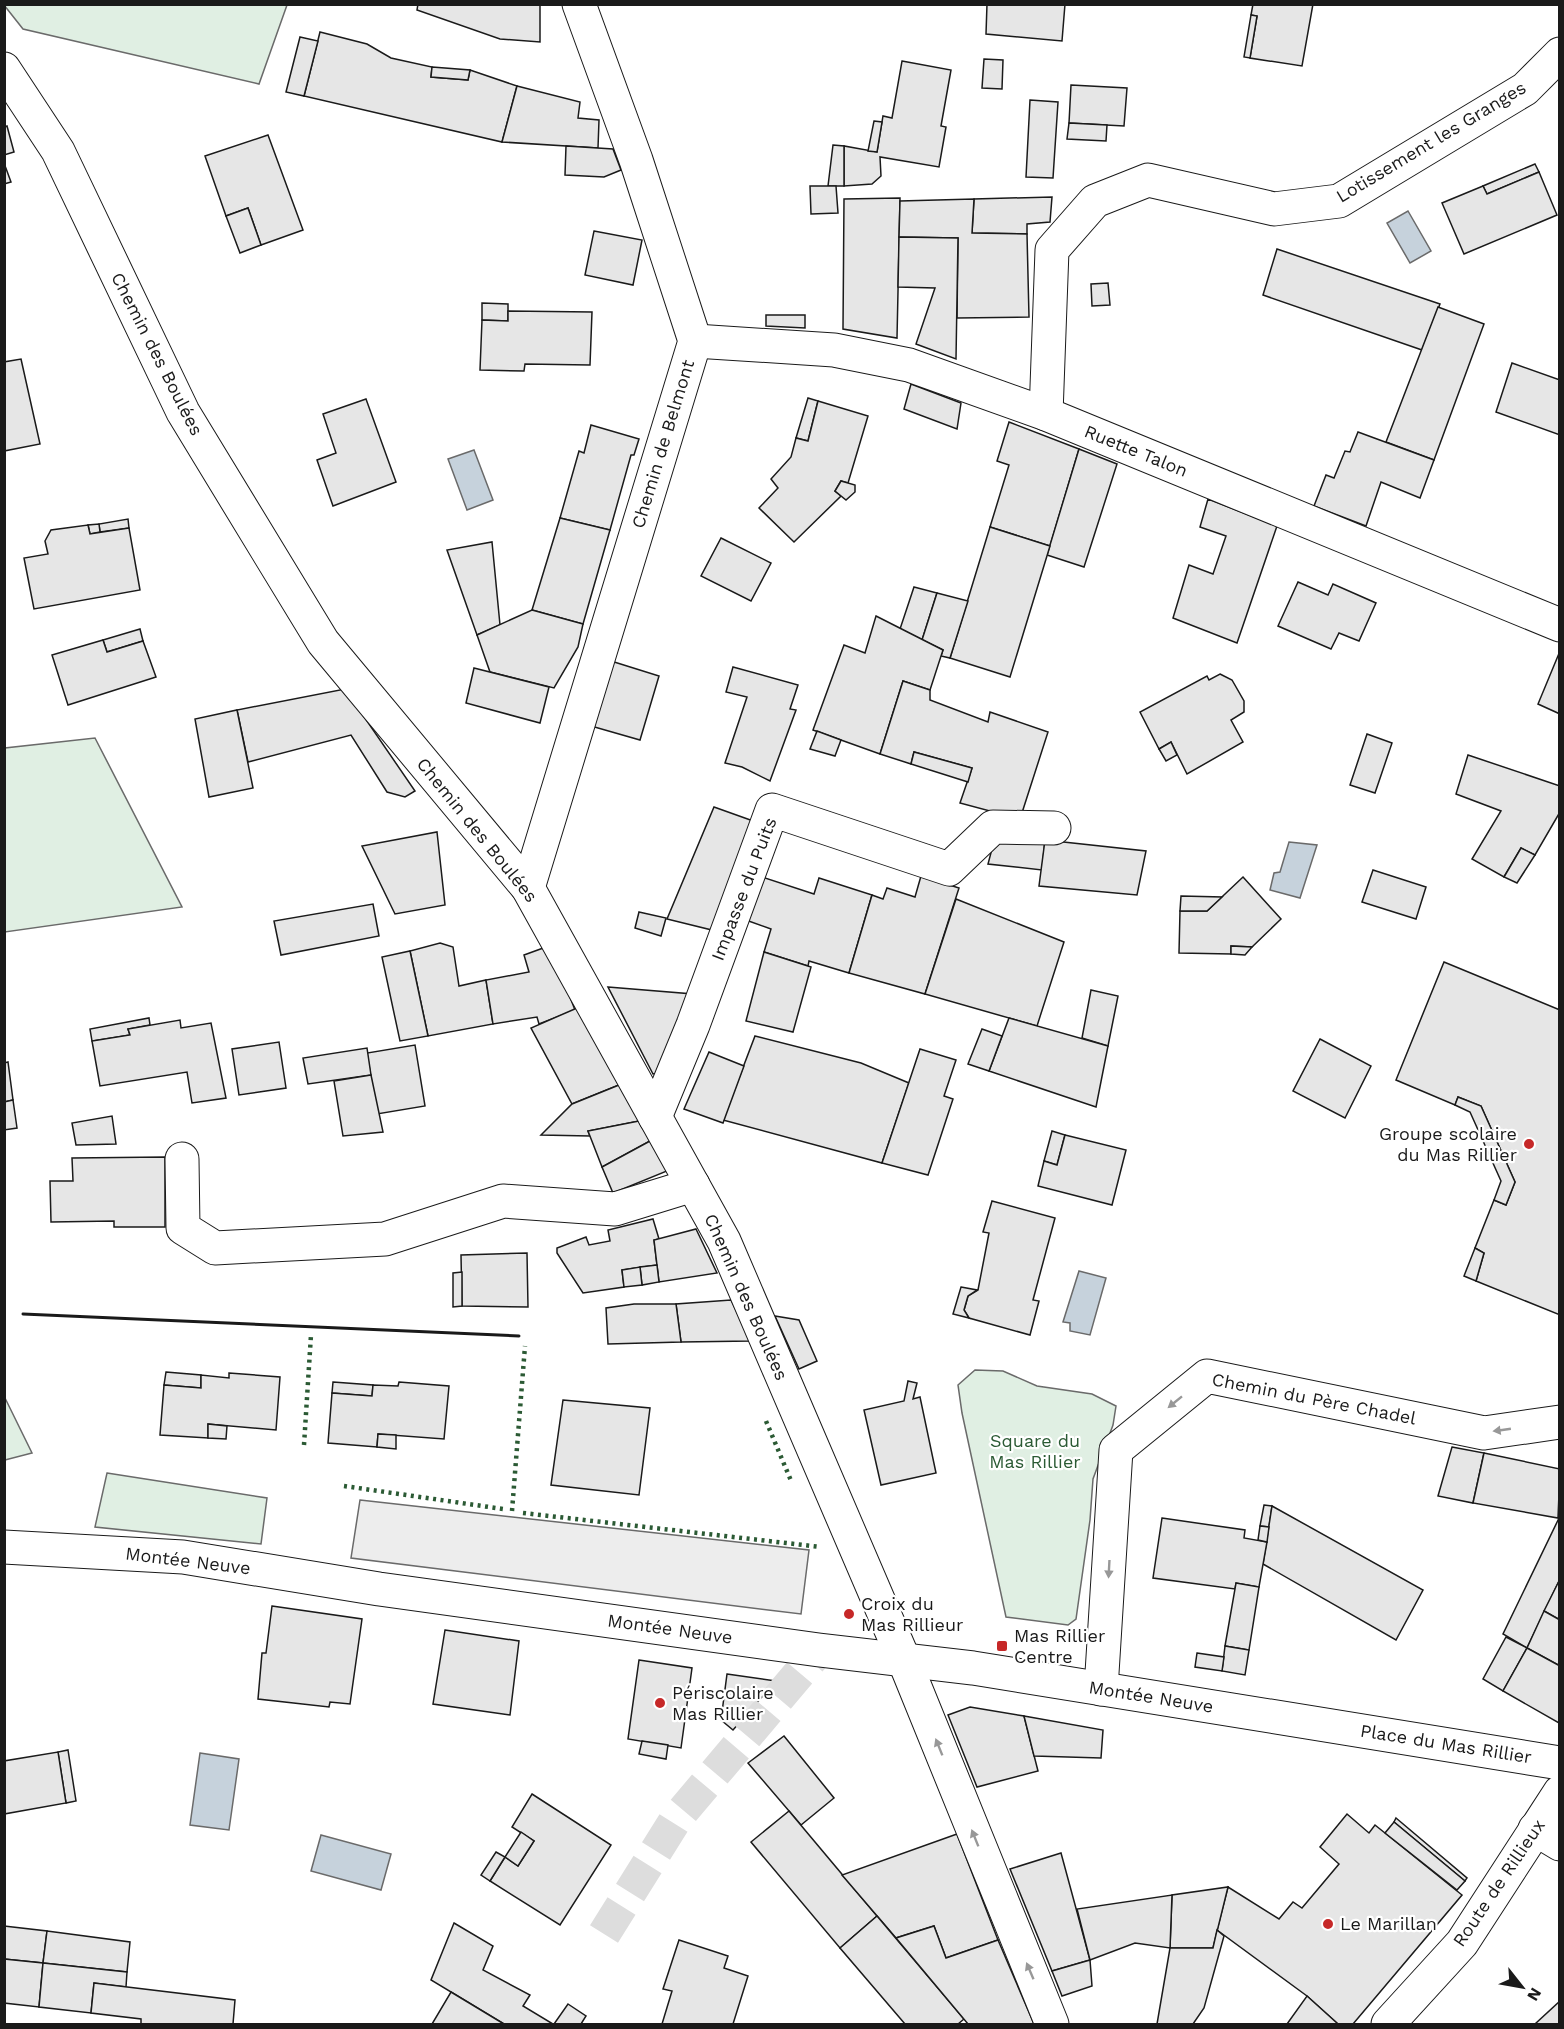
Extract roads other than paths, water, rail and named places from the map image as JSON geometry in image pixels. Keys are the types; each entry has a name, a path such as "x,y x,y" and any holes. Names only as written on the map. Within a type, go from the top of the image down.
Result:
{"street":[{"name":"Chemin de Belmont","path":"528,888 695,341 636,160 579,4"},
{"name":"Lotissement les Granges","path":"1046,414 1052,250 1095,201 1148,180 1274,209 1339,201 1525,89 1560,54"},
{"name":"Chemin des Boulées","path":"4,69 58,150 183,412 323,642 528,888 724,1241 904,1659 1052,2025"},
{"name":"Ruette Talon","path":"695,341 834,350 909,365 1046,414 1560,624"},
{"name":"Impasse du Puits","path":"655,1117 693,1025 772,810 949,869 993,826 1054,828"},
{"path":"182,1159 183,1228 215,1248 385,1239 503,1201 615,1209 693,1185"},
{"name":"Chemin du Père Chadel","path":"1101,1689 1116,1450 1207,1376 1484,1432 1560,1422"},
{"name":"Montée Neuve","path":"4,1547 183,1557 402,1592 904,1659 1333,1726"},
{"name":"Place du Mas Rillier","path":"1333,1726 1560,1762"},
{"name":"Route de Rillieux","path":"1388,2025 1462,1943 1547,1836 1560,1792"}],"tunnel":[{"path":"604,1934 676,1819 819,1650"}],"place":[{"name":"Groupe scolaire du Mas Rillier","path":"1529,1144"},
{"name":"Croix du Mas Rillieur","path":"849,1614"},
{"name":"Mas Rillier Centre","path":"1002,1646"},
{"name":"Périscolaire Mas Rillier","path":"660,1703"},
{"name":"Le Marillan","path":"1328,1924"}],"park label":[{"name":"Square du Mas Rillier","path":"1035,1451"}]}
